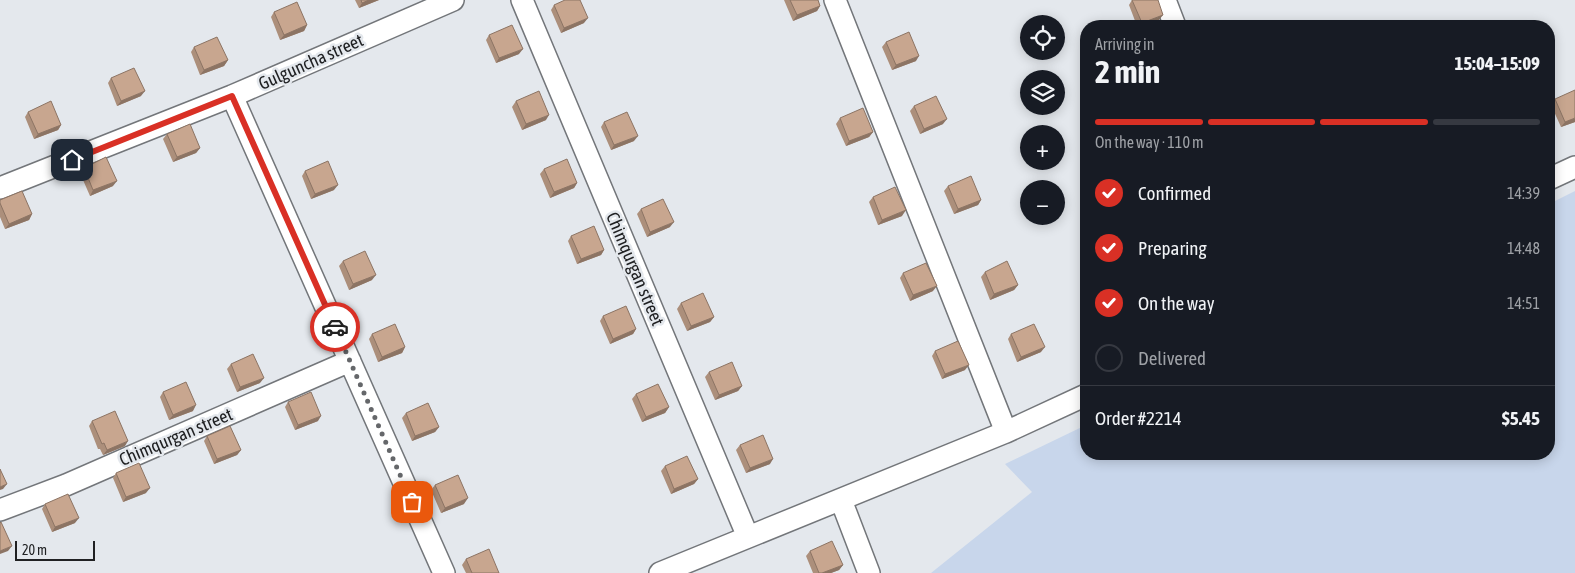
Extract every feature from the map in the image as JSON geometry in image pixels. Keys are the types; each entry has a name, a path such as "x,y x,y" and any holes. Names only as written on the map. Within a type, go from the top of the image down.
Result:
{"street":[{"name":"Gulguncha street","path":"0,188 232,96 453,0"},
{"name":"Chimqurgan street","path":"522,0 748,537"},
{"path":"835,0 1006,432"},
{"path":"1165,0 1173,20"},
{"path":"232,96 444,573"},
{"path":"1555,176 1575,167"},
{"name":"Chimqurgan street","path":"0,510 66,485 350,361"},
{"path":"660,573 1006,432 1080,398"},
{"path":"840,500 869,573"}],"shaded area":[{"path":"1575,191 1575,573 931,573 1032,492 1005,464 1080,428 1080,460 1555,460 1555,201"}],"building":[{"path":"565,0 580,0 588,18 564,28 554,5"},
{"path":"790,0 818,0 820,6 797,15"},
{"path":"1132,0 1158,0 1163,15 1150,20 1141,20"},
{"path":"297,2 307,25 284,35 274,12"},
{"path":"512,25 523,49 499,58 489,35"},
{"path":"909,32 919,56 896,65 886,42"},
{"path":"217,37 228,60 204,70 194,47"},
{"path":"134,68 145,91 121,101 111,78"},
{"path":"1575,90 1575,118 1565,122 1555,99"},
{"path":"539,91 549,115 526,124 516,101"},
{"path":"936,96 947,119 924,129 914,106"},
{"path":"51,101 61,125 38,134 28,112"},
{"path":"863,108 873,132 849,141 840,118"},
{"path":"627,112 638,136 614,145 604,122"},
{"path":"190,124 200,148 177,157 167,134"},
{"path":"106,157 117,181 93,190 84,168"},
{"path":"567,159 577,183 554,192 544,169"},
{"path":"328,161 338,185 315,194 305,171"},
{"path":"971,176 981,200 958,209 948,186"},
{"path":"895,187 906,210 882,220 873,197"},
{"path":"22,191 32,214 9,224 0,200"},
{"path":"663,199 674,222 650,232 641,209"},
{"path":"594,226 604,250 581,259 571,236"},
{"path":"365,251 376,275 353,284 343,261"},
{"path":"1007,261 1018,285 994,294 985,272"},
{"path":"926,263 937,286 913,295 903,273"},
{"path":"703,293 714,317 691,326 681,303"},
{"path":"626,306 636,329 613,339 603,316"},
{"path":"395,324 405,347 382,357 372,334"},
{"path":"1034,324 1045,347 1021,357 1011,334"},
{"path":"958,341 969,365 945,374 935,351"},
{"path":"253,354 264,378 240,387 231,364"},
{"path":"732,362 742,386 719,395 709,372"},
{"path":"186,382 196,405 173,415 163,392"},
{"path":"658,384 669,407 646,417 636,394"},
{"path":"311,392 321,416 298,425 288,402"},
{"path":"428,403 439,427 415,436 406,413"},
{"path":"115,411 128,441 107,450 104,443 102,444 92,421"},
{"path":"230,426 241,450 217,459 207,436"},
{"path":"763,435 773,459 750,468 740,445"},
{"path":"687,456 698,479 674,489 665,466"},
{"path":"139,463 150,488 126,497 116,473"},
{"path":"0,469 7,484 0,487"},
{"path":"458,475 468,498 445,508 435,485"},
{"path":"68,494 79,518 55,527 45,504"},
{"path":"0,523 12,546 0,551"},
{"path":"832,541 843,565 819,573 810,551"},
{"path":"489,549 499,573 472,573 466,559"}],"way so far":[{"path":"335,327 412,502"}],"route":[{"path":"72,160 232,96 335,327"}]}
